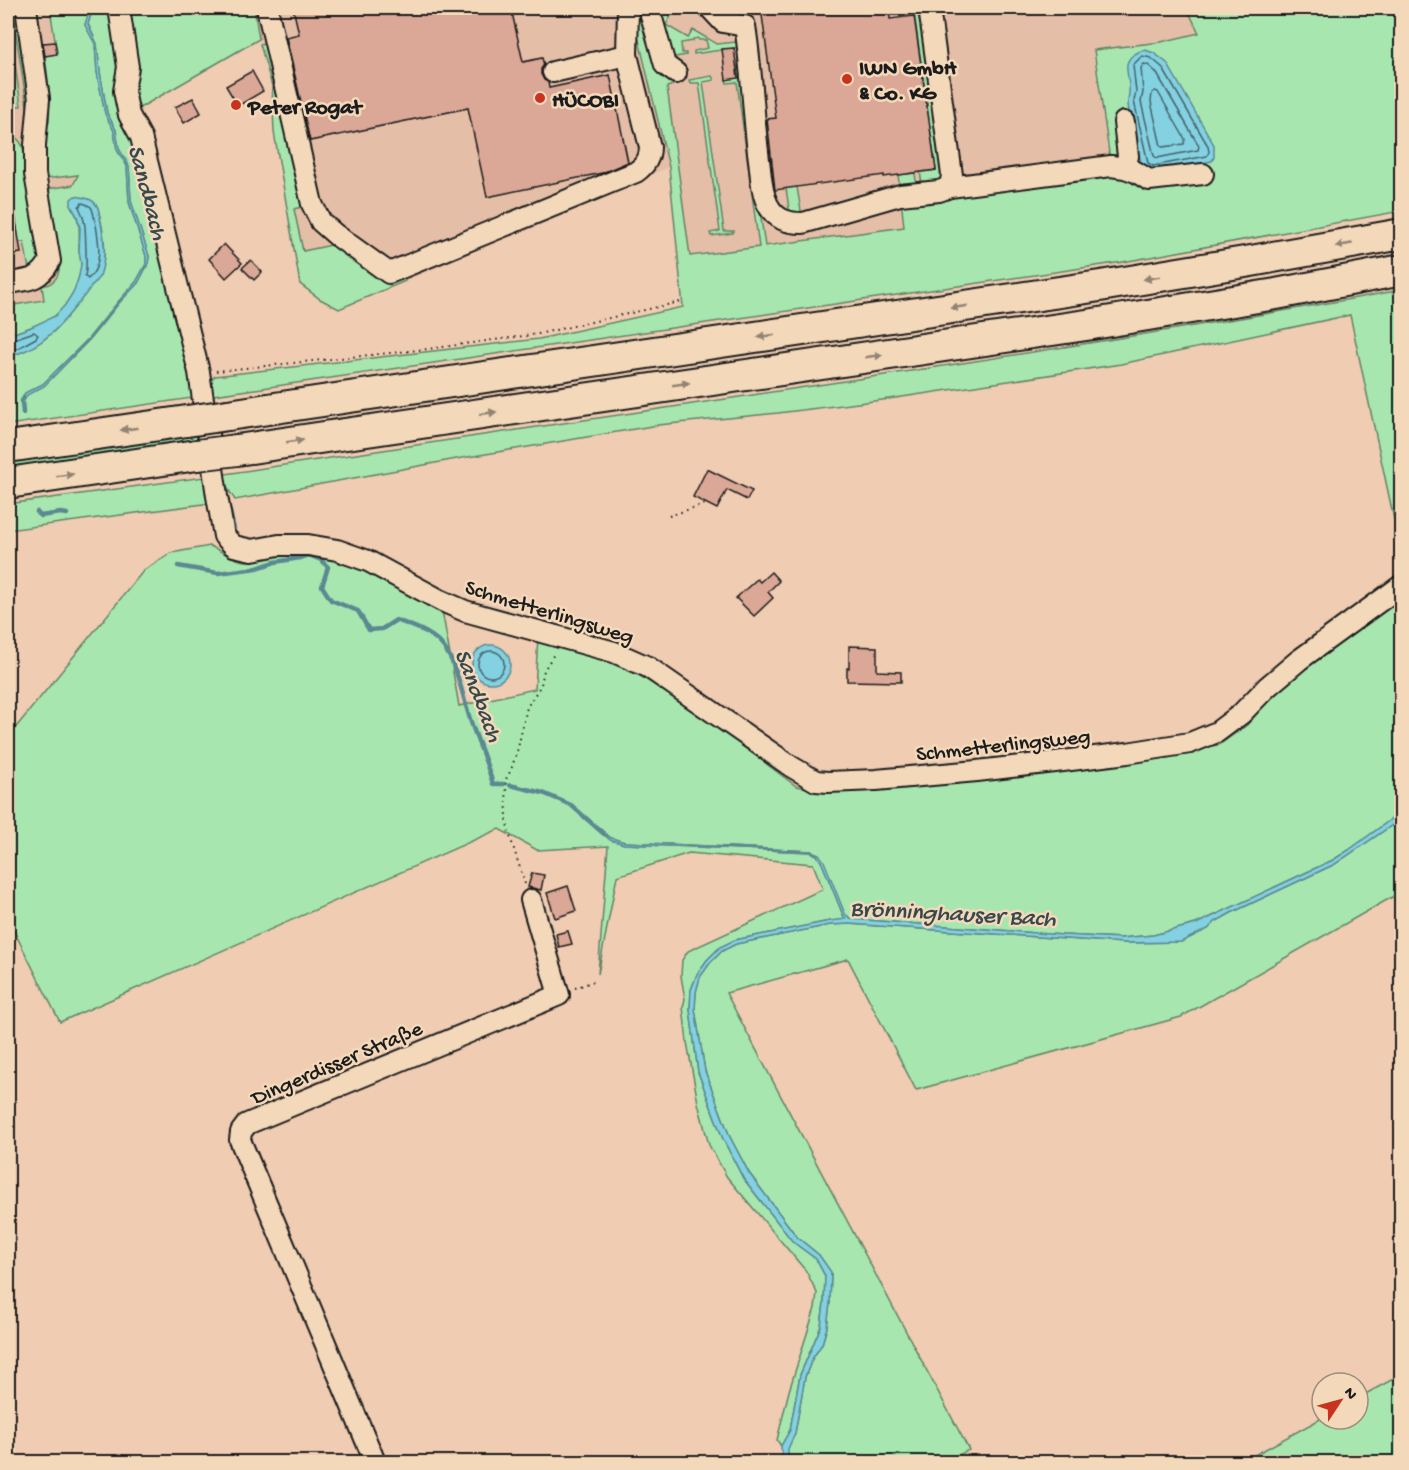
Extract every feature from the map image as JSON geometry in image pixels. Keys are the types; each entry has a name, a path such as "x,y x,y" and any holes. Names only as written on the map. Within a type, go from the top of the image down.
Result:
{"highway":[{"path":"8,447 1088,288 1401,234"},
{"path":"8,483 1093,324 1276,294 1401,270"}],"street":[{"path":"8,283 28,280 43,273 50,261 35,174 39,99 26,8"},
{"name":"Schmetterlingsweg","path":"119,8 128,67 124,91 129,115 141,137 199,372 224,536 234,546 252,550 279,545 309,545 337,550 368,561 465,611 614,652 648,667 792,767 816,780 828,782 977,771 1190,743 1217,732 1241,714 1267,687 1299,660 1401,585"},
{"path":"267,8 312,204 321,222 389,273 636,172 647,162 650,147 627,55 628,8"},
{"path":"650,8 665,65 676,73"},
{"path":"710,8 723,22 745,26 754,121 764,192 768,206 777,217 789,223 803,223 900,195 1111,166 1136,172 1149,180 1203,174"},
{"path":"929,8 952,175 950,187"},
{"path":"553,72 627,55"},
{"path":"1124,122 1128,156 1125,168"},
{"path":"531,900 559,995"},
{"name":"Dingerdisser Straße","path":"375,1462 240,1140 240,1132 247,1124 559,995"}],"path":[{"path":"199,372 428,349 538,334 680,302"},
{"path":"669,516 705,504"},
{"path":"531,900 508,830 506,779 518,748 527,707 541,685 544,670 563,638"},
{"path":"559,995 597,980"}],"shaded area":[{"path":"8,8 50,8 57,54 44,56 50,97 49,122 46,130 46,179 79,174 73,185 59,274 47,285 44,300 8,306"},
{"path":"254,8 1187,8 1199,33 1161,42 1094,50 1111,171 683,307 669,167 405,281 403,276 303,252 294,209 306,206 267,42 260,44"}],"green space":[{"path":"12,8 18,8 30,103 27,106"},
{"path":"50,8 89,8 85,25 95,44 97,72 105,113 114,131 117,150 127,166 129,202 146,256 146,264 136,282 88,339 43,384 25,393 21,401 23,413 23,401 26,395 44,386 89,340 138,283 148,264 149,256 131,201 129,166 119,149 116,130 107,113 97,44 88,24 92,8 254,8 259,39 136,110 136,155 190,380 199,397 8,425 8,356 34,346 65,320 99,272 104,256 104,235 98,208 71,206 78,222 81,264 73,293 55,316 38,325 8,335 8,306 44,300 42,286 54,281 59,270 47,189 73,185 78,175 45,179 46,130 49,122 50,97 45,56 57,54"},
{"path":"634,8 642,8 673,80 673,85 667,87 690,256 759,247 737,82 727,83 726,79 738,78 737,65 739,65 765,246 904,227 901,199 959,183 1111,166 1094,50 1161,42 1199,33 1187,8 1401,8 1401,211 1123,262 207,396 209,382 215,376 539,339 683,307 669,167 634,19"},
{"path":"654,8 663,8 671,16 666,25 688,38 693,30 717,44 736,42 738,46 694,54 694,51 708,48 706,40 698,38 681,43 682,53 686,55 675,57 676,67"},
{"path":"914,11 924,19 945,180 923,189 920,172 936,170"},
{"path":"8,31 10,31 21,106 16,106 13,102 8,67"},
{"path":"268,42 306,206 294,209 303,251 336,244 403,276 405,281 339,309 320,299 300,284 274,132 272,86 260,44"},
{"path":"712,76 714,80 703,82 724,231 734,231 711,236 710,233 720,231 699,83 690,83 689,80"},
{"path":"8,135 19,140 24,152 40,256 38,264 29,269 24,242 19,242 10,180 8,180"},
{"path":"915,173 917,190 900,190 898,175"},
{"path":"797,187 801,211 794,214 789,209 786,188"},
{"path":"1401,290 1401,552 1350,315 1121,364 882,400 658,425 235,500 219,475 959,364"},
{"path":"200,432 201,440 8,469 8,459"},
{"path":"211,476 211,503 8,530 8,504"},
{"path":"210,546 244,561 296,552 320,554 375,574 442,610 459,706 535,689 538,637 622,664 708,720 796,786 834,792 1219,745 1247,725 1274,694 1401,593 1401,812 1333,860 1196,924 1154,935 1121,938 852,919 845,915 819,854 811,851 624,842 611,838 601,830 610,839 624,844 811,852 817,855 822,863 847,920 830,921 735,940 720,947 707,960 697,974 691,990 690,1009 698,1072 723,1139 743,1178 793,1242 816,1259 825,1276 821,1326 800,1375 790,1430 781,1446 777,1440 789,1391 815,1308 817,1293 806,1271 727,1177 709,1145 698,1103 687,1042 683,1007 685,999 681,976 682,960 688,951 823,889 813,864 689,853 617,876 598,974 608,846 537,850 499,829 60,1022 8,919 8,737 144,570 171,553"},
{"path":"1401,819 1401,892 1181,1017 916,1090 848,959 726,993 969,1450 944,1462 785,1462 788,1456 787,1449 795,1433 805,1377 812,1359 822,1344 827,1327 831,1273 819,1255 797,1237 749,1173 730,1137 705,1071 695,1009 700,977 710,963 722,951 736,944 830,925 849,924 1125,943 1181,942 1208,929 1231,913 1335,864"},
{"path":"1397,1377 1402,1385 1401,1462 1242,1462 1310,1425 1310,1431 1370,1431 1370,1392"}],"water":[{"path":"89,8 92,8 92,11 88,24 97,44 107,113 116,130 119,149 129,166 131,201 149,256 148,264 138,283 89,340 44,386 21,401 25,393 43,384 88,339 136,282 146,264 146,256 129,202 127,166 117,150 114,131 105,114 97,72 95,44 85,25"},
{"path":"1145,50 1154,53 1167,63 1214,145 1212,161 1152,172 1142,167 1130,117 1127,67 1132,56"},
{"path":"75,196 92,200 98,208 104,251 100,276 49,336 23,352 8,356 8,335 55,316 74,291 81,264 80,228 71,206 71,199"},
{"path":"491,645 505,650 510,664 505,678 491,683 477,678 472,664 477,650"},
{"path":"1401,812 1401,819 1335,864 1231,913 1208,929 1181,942 1125,943 849,924 830,925 736,944 722,951 710,963 700,977 695,1009 705,1071 730,1137 749,1173 797,1237 819,1255 831,1272 827,1327 822,1344 812,1359 805,1377 795,1433 788,1449 788,1456 785,1462 776,1462 782,1458 781,1446 790,1430 800,1375 821,1326 825,1276 816,1259 793,1242 743,1178 723,1139 698,1072 690,1009 691,990 697,974 707,960 720,947 735,940 846,919 822,863 817,855 811,852 624,844 610,840 600,831 611,838 625,842 811,851 819,854 824,861 845,914 852,919 1121,938 1153,935 1196,924 1333,860"}],"building":[{"path":"293,8 511,8 523,62 542,58 544,65 541,74 548,82 549,88 610,75 628,162 602,173 487,197 468,108 310,141 286,37 299,34"},
{"name":"IWN GmbH & Co. KG","path":"761,8 889,8 890,19 914,16 936,170 775,190 767,119 776,118"},
{"path":"55,42 57,54 45,56 43,43"},
{"path":"734,48 738,78 726,80 722,49"},
{"path":"252,71 263,91 238,106 226,86"},
{"path":"193,98 201,113 184,123 175,107"},
{"path":"8,209 14,209 21,253 8,255"},
{"path":"224,244 242,263 226,278 209,259"},
{"path":"251,260 262,272 254,280 242,268"},
{"path":"707,469 752,491 747,500 727,490 717,509 693,497"},
{"path":"771,572 779,581 768,592 773,598 754,616 736,598 757,579 760,582"},
{"path":"849,646 877,647 877,671 901,672 901,682 847,681"},
{"path":"532,873 544,875 541,890 528,887"},
{"path":"568,886 576,911 555,918 547,893"},
{"path":"568,931 572,944 559,947 556,934"}],"waterway":[{"name":"Sandbach","path":"23,413 24,398"},
{"path":"226,495 234,529"},
{"name":"Sandbach","path":"37,512 40,516 67,514"},
{"name":"Sandbach","path":"178,566 218,573 257,568 309,555 321,560 328,567 322,586 331,600 358,611 369,630 382,629 396,620 426,632 447,651 493,784 504,784"},
{"name":"Sandbach","path":"510,785 543,793 571,805 604,834"}],"place":[{"name":"IWN GmbH & Co. KG","path":"847,79"},
{"name":"HÜCOBI","path":"540,98"},
{"name":"Peter Rogat","path":"236,105"}],"water label":[{"name":"Brönninghauser Bach","path":"953,912"}]}
